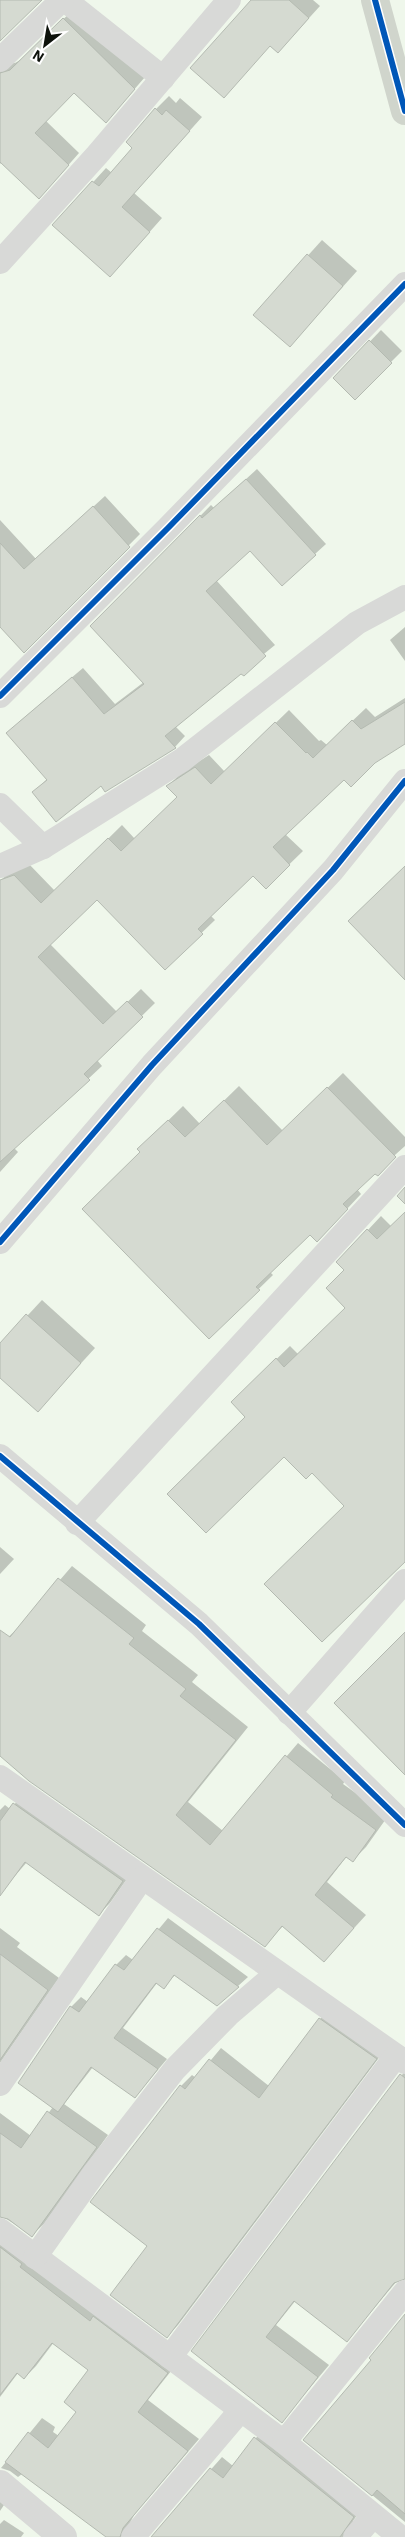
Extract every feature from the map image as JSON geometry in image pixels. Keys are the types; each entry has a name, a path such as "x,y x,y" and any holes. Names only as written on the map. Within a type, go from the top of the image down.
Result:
{"main road":[{"path":"375,0 405,111"}],"street":[{"path":"0,60 64,0 162,78"},
{"path":"0,262 229,0"},
{"path":"0,696 168,528 405,284"},
{"path":"0,866 43,847 182,760 357,623 405,597"},
{"path":"0,1242 152,1065 333,870 405,781"},
{"path":"0,805 43,847"},
{"path":"77,1523 405,1167"},
{"path":"0,1456 77,1523 199,1624 405,1825"},
{"path":"289,1713 405,1581"},
{"path":"4,1788 142,1878 401,2059 170,2357"},
{"path":"0,2084 142,1878"},
{"path":"35,2257 95,2172 175,2069 228,2015 276,1973"},
{"path":"0,2230 284,2442 400,2537"},
{"path":"284,2442 405,2292"},
{"path":"133,2537 240,2411"},
{"path":"0,2484 63,2537"},
{"path":"355,2537 373,2516"}],"building":[{"path":"0,0 42,0 0,41"},
{"path":"251,0 289,0 309,18 278,53 270,46 224,98 190,68"},
{"path":"63,18 135,89 106,123 74,93 35,133 69,165 39,199 0,162 0,73 10,70"},
{"path":"155,108 162,115 166,110 190,131 122,207 150,232 110,277 52,225 92,181 99,186 132,148 126,142"},
{"path":"307,254 343,286 290,347 253,315"},
{"path":"369,340 392,363 355,400 333,378"},
{"path":"246,479 316,555 282,586 250,551 206,591 266,656 244,676 241,674 165,736 176,748 105,792 101,786 56,822 32,792 47,780 6,733 72,677 104,714 144,684 90,626 200,515 202,518"},
{"path":"93,506 130,547 24,653 0,627 0,543 24,569"},
{"path":"405,702 405,744 375,763 351,787 344,780 273,847 290,865 266,889 253,876 198,929 203,934 165,970 97,900 38,957 103,1024 127,1001 143,1017 84,1074 90,1080 0,1162 0,880 14,875 41,903 108,838 121,851 177,797 166,786 195,767 211,784 275,722 313,758 352,720 361,729"},
{"path":"405,866 405,980 348,921"},
{"path":"327,1087 396,1157 378,1176 375,1174 343,1204 348,1209 317,1242 310,1235 256,1287 260,1290 209,1339 82,1209 140,1152 137,1149 168,1120 185,1137 224,1100 267,1145"},
{"path":"405,1187 405,1204 397,1196"},
{"path":"405,1212 405,1562 322,1642 264,1584 344,1506 312,1473 306,1479 284,1457 206,1533 167,1494 245,1417 231,1402 276,1358 284,1367 345,1308 326,1288 344,1270 336,1262 367,1229 377,1239"},
{"path":"26,1314 81,1363 38,1412 0,1378 0,1343"},
{"path":"58,1578 134,1638 129,1644 186,1689 180,1696 236,1740 176,1815 210,1845 285,1755 333,1795 331,1797 376,1830 353,1862 346,1857 315,1895 354,1928 324,1962 282,1926 265,1947 29,1781 0,1756 0,1630 10,1637"},
{"path":"405,1632 405,1775 334,1703"},
{"path":"13,1803 123,1881 99,1916 25,1862 0,1896 0,1821"},
{"path":"157,1928 239,1987 217,2006 174,1975 164,1989 156,1983 114,2038 158,2069 135,2098 91,2067 58,2112 18,2083 70,2006 79,2012 115,1964 124,1970"},
{"path":"0,1954 48,1990 0,2060"},
{"path":"319,2018 377,2059 167,2338 110,2295 147,2246 90,2202 180,2085 185,2089 209,2059 259,2098"},
{"path":"400,2074 405,2078 405,2279 394,2283 347,2342 294,2301 266,2337 318,2377 282,2423 191,2351"},
{"path":"47,2111 97,2147 32,2237 8,2219 0,2217 0,2133 21,2148"},
{"path":"0,2247 22,2264 20,2267 90,2321 93,2316 168,2373 138,2412 188,2451 123,2528 120,2537 106,2537 5,2462 28,2432 48,2448 76,2412 64,2402 88,2370 52,2343 24,2379 17,2373 0,2395"},
{"path":"405,2314 405,2514 377,2490 372,2496 303,2440 371,2360 369,2358"},
{"path":"254,2437 354,2517 340,2537 151,2537 210,2468 223,2478"}],"cycle path":[{"path":"375,0 405,111"},
{"path":"0,696 168,528 405,284"},
{"path":"0,1242 152,1065 333,870 405,781"},
{"path":"0,1456 199,1624 405,1825"}]}
